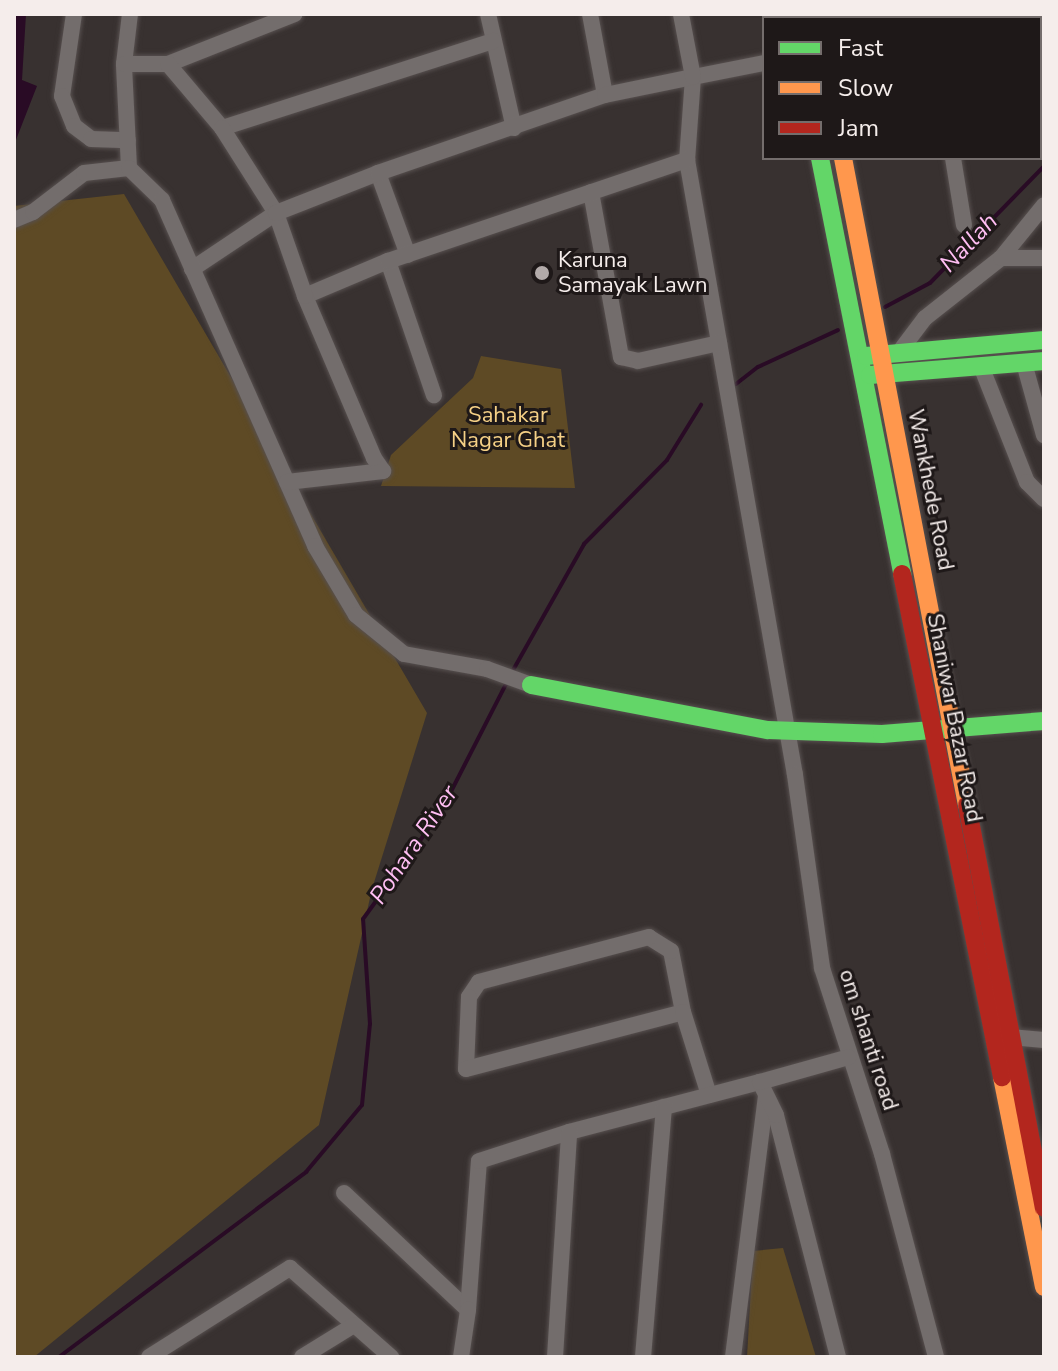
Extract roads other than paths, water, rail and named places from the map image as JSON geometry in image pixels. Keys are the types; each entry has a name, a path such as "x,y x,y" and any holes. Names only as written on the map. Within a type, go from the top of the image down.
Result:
{"main road":[{"name":"Shaniwar Bazar Road","path":"820,160 863,376 941,728 1044,1287"},
{"name":"Wankhede Road","path":"843,160 883,373 941,728 1010,1037 1044,1208"},
{"path":"859,357 1044,340"},
{"path":"863,376 1044,361"},
{"path":"531,685 786,731 882,734 1044,721"}],"street":[{"path":"74,14 62,96 74,126 91,139 128,140"},
{"path":"130,14 124,64 129,168 162,200 315,546 356,615 404,654 487,669 531,685"},
{"path":"124,64 168,64 295,14"},
{"path":"488,14 514,128"},
{"path":"590,14 605,95"},
{"name":"om shanti road","path":"681,14 693,77 687,160 786,731 822,968 882,1154 936,1357"},
{"path":"222,128 493,41"},
{"path":"192,269 276,213 378,173 605,95 762,63"},
{"path":"168,64 222,128 276,213 305,296 374,458 383,471 287,482"},
{"path":"305,296 388,261 687,160"},
{"path":"953,160 964,225"},
{"path":"14,220 33,212 84,173 129,168"},
{"path":"378,173 408,255"},
{"path":"591,192 621,357 629,362 638,361 719,343"},
{"path":"900,351 925,318 1001,258 1044,205"},
{"path":"1001,258 1044,258"},
{"path":"388,261 434,395"},
{"path":"1024,363 1044,435"},
{"path":"981,366 1027,482 1044,499"},
{"path":"683,1012 466,1069 469,997 479,982 649,937 671,951 683,1012 709,1095"},
{"path":"1010,1037 1044,1040"},
{"path":"461,1357 468,1310 479,1161 569,1132 709,1095 763,1089 849,1057"},
{"path":"733,1357 763,1089"},
{"path":"763,1089 776,1115 838,1357"},
{"path":"643,1357 664,1107"},
{"path":"555,1357 569,1132"},
{"path":"344,1193 468,1310"},
{"path":"149,1357 290,1268 391,1357"},
{"path":"302,1357 354,1325"}],"waterway":[{"name":"Nallah","path":"885,307 930,283 1044,166"},
{"name":"Nallah","path":"736,384 758,367 838,330"},
{"name":"Pohara River","path":"512,672 584,544 667,460 701,405"},
{"name":"Pohara River","path":"59,1357 306,1172 362,1105 370,1024 363,919 440,813 508,680"}],"place":[{"name":"Karuna Samayak Lawn","path":"542,273"}],"park label":[{"name":"Sahakar Nagar Ghat","path":"508,428"}]}
